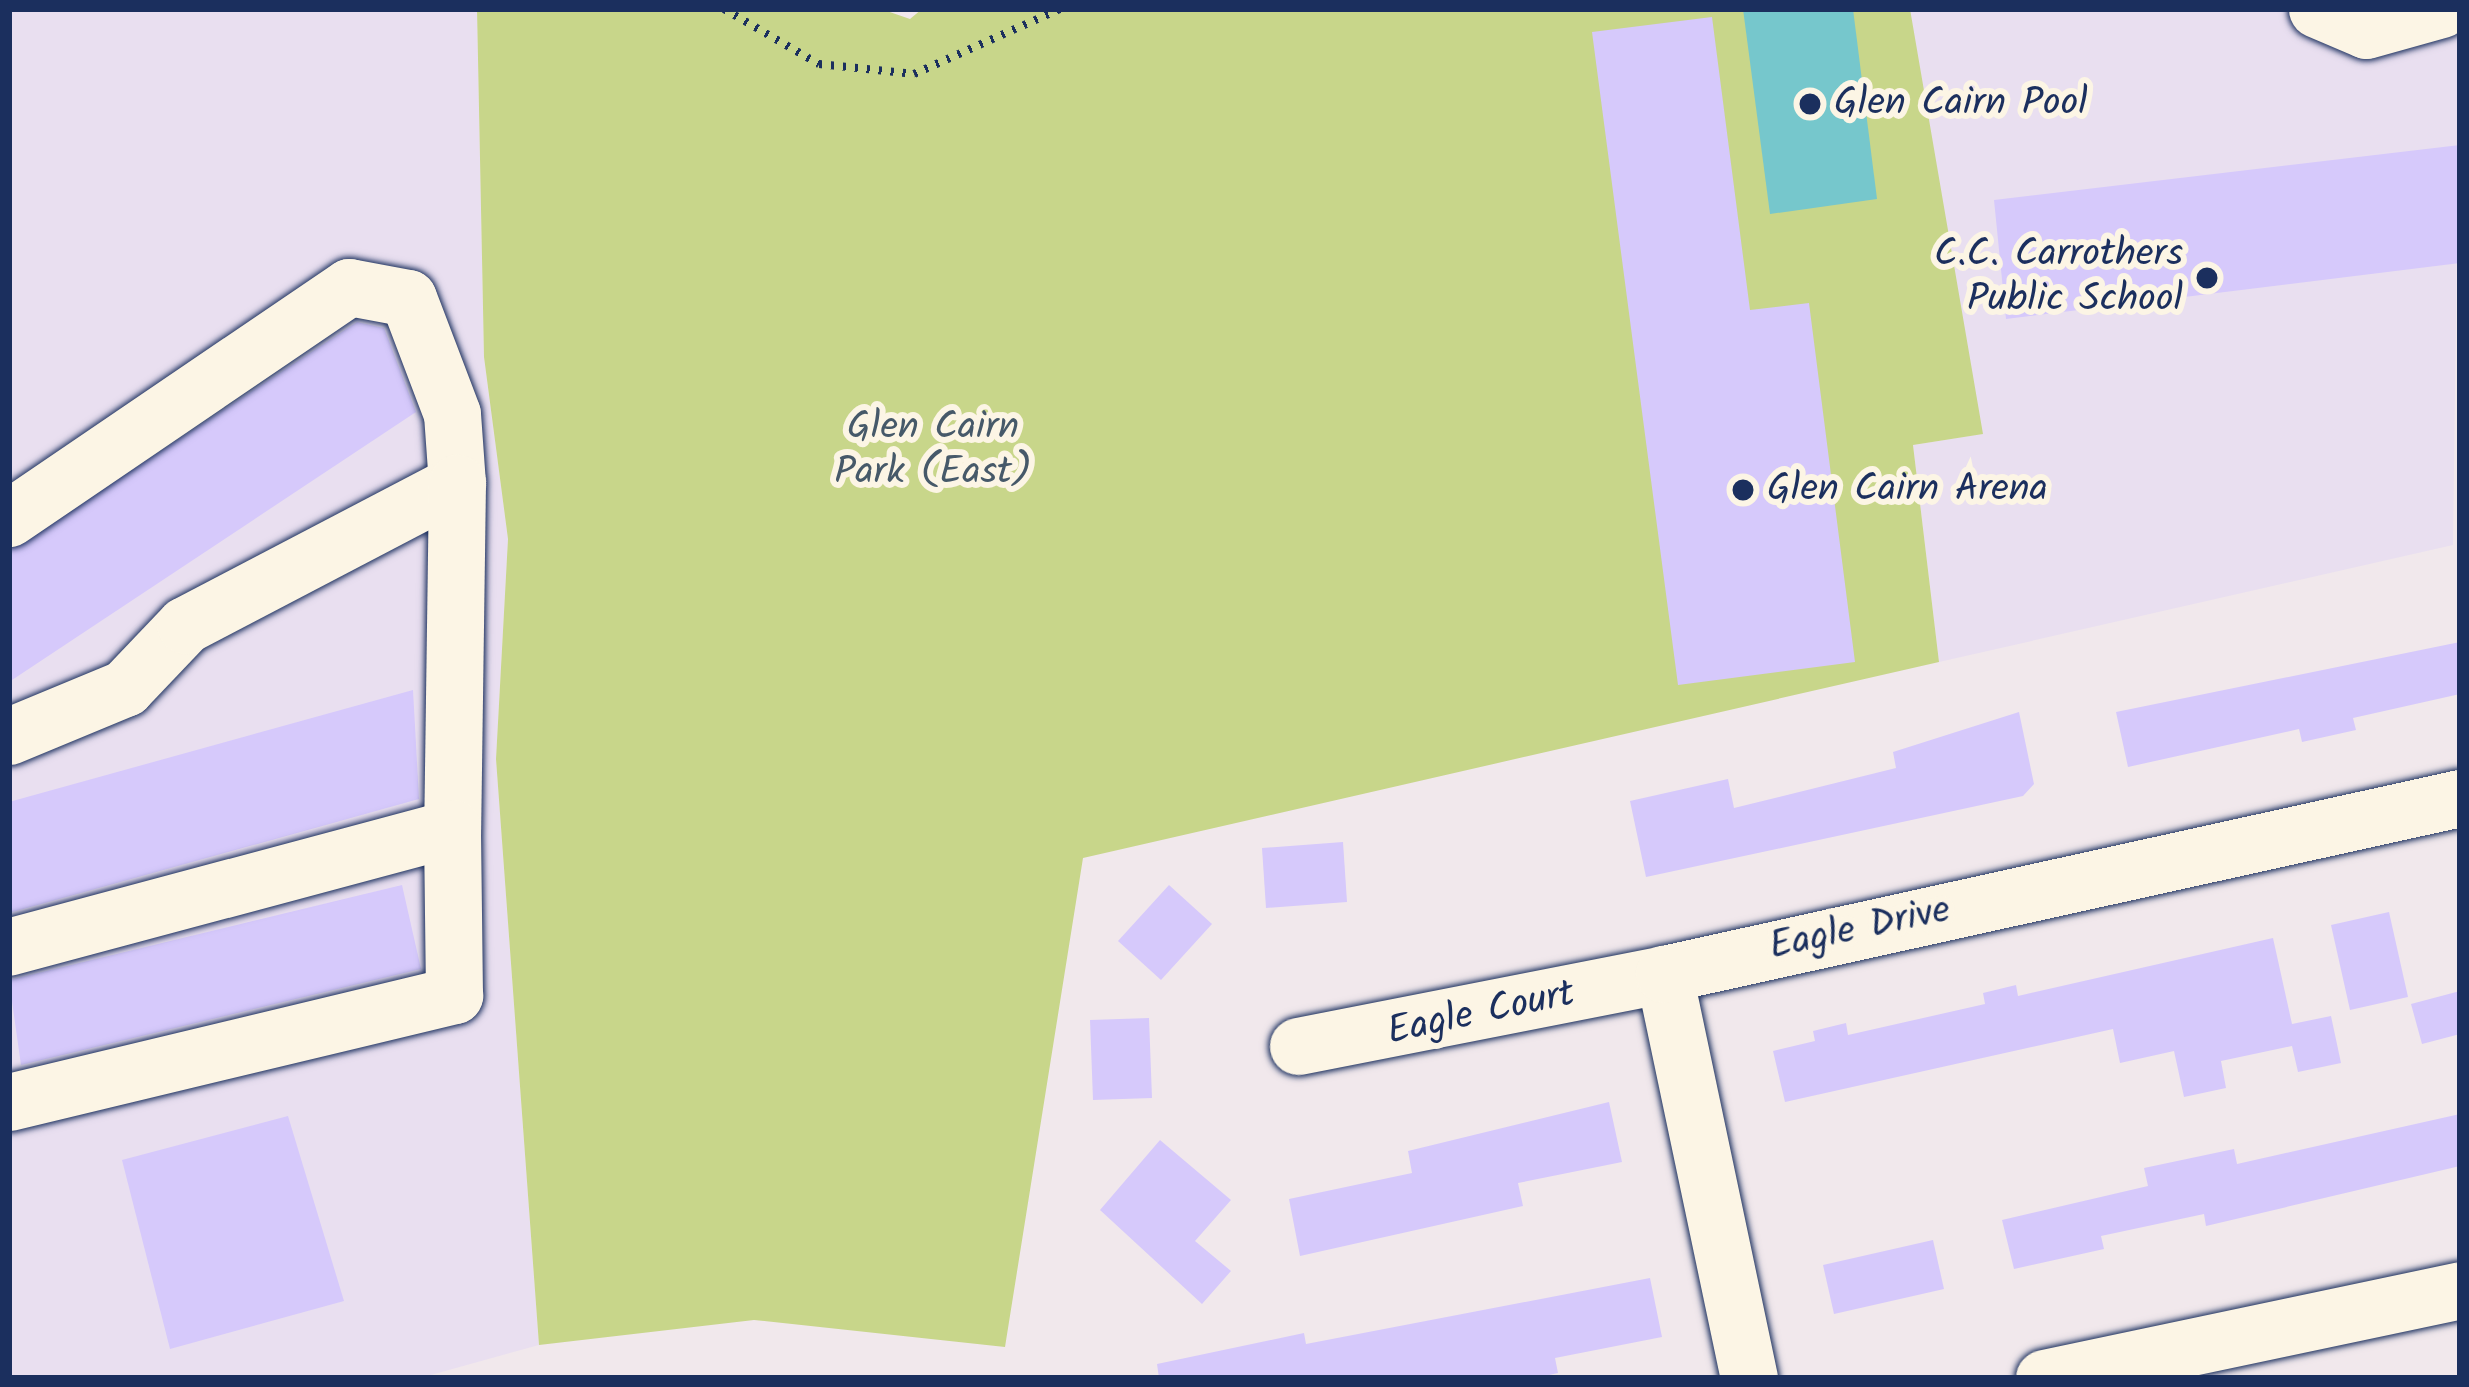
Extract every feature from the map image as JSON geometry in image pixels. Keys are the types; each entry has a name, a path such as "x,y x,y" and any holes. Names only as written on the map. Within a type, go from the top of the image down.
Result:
{"street":[{"path":"2317,9 2366,30 2441,9"},
{"path":"9,518 349,287 408,298 452,414 457,483 454,995 9,1102"},
{"path":"9,736 125,688 185,625 457,483"},
{"name":"Eagle Drive","path":"1664,974 2460,798"},
{"path":"9,946 452,828"},
{"path":"1664,974 1749,1378"},
{"name":"Eagle Court","path":"1298,1046 1664,974"},
{"path":"2044,1378 2460,1290"}],"path":[{"path":"724,9 819,64 914,74 1060,9"}],"shaded area":[{"path":"9,9 477,9 484,357 508,539 496,759 539,1345 420,1378 9,1378"},
{"name":"C.C. Carrothers Public School","path":"1908,9 2460,9 2453,545 1939,662 1913,445 1982,434"}],"green space":[{"name":"Glen Cairn Park (East)","path":"477,9 881,9 910,19 922,9 1910,9 1983,434 1913,445 1939,662 1083,858 1005,1347 754,1320 539,1345 496,759 508,539 484,357"}],"water":[{"name":"Glen Cairn Pool","path":"1743,9 1853,9 1877,199 1770,214"}],"building":[{"name":"Glen Cairn Arena","path":"1712,17 1750,310 1809,303 1855,662 1678,685 1592,32"},
{"path":"2460,145 2460,263 2006,319 1994,200"},
{"path":"357,322 384,328 416,412 9,682 9,551"},
{"path":"2460,642 2460,694 2353,718 2356,730 2302,742 2299,729 2128,767 2116,712"},
{"path":"413,690 419,799 9,913 9,802"},
{"path":"2019,712 2034,784 2023,796 1646,877 1630,801 1728,779 1734,808 1896,768 1893,752"},
{"path":"1343,842 1347,902 1266,908 1262,848"},
{"path":"402,885 421,969 21,1065 9,980"},
{"path":"1169,885 1212,924 1161,980 1118,941"},
{"path":"2389,912 2408,997 2350,1010 2331,925"},
{"path":"2273,938 2292,1024 2331,1016 2341,1063 2298,1072 2292,1046 2221,1061 2226,1088 2184,1097 2174,1051 2120,1063 2113,1029 1785,1102 1773,1051 1815,1041 1813,1031 1846,1023 1848,1035 1985,1004 1983,993 2016,985 2018,996"},
{"path":"2460,991 2460,1034 2422,1044 2411,1004"},
{"path":"1149,1018 1152,1098 1093,1100 1090,1020"},
{"path":"1609,1102 1622,1162 1518,1183 1523,1206 1300,1256 1289,1199 1412,1173 1408,1151"},
{"path":"2460,1114 2460,1166 2206,1226 2204,1214 2101,1236 2104,1249 2014,1269 2002,1220 2148,1186 2144,1168 2234,1149 2237,1164"},
{"path":"288,1116 344,1301 170,1349 122,1160"},
{"path":"1160,1140 1231,1200 1195,1241 1231,1271 1202,1304 1100,1210"},
{"path":"1933,1240 1944,1289 1834,1314 1823,1265"},
{"path":"1650,1278 1662,1337 1555,1358 1558,1373 1536,1378 1159,1378 1157,1364 1304,1333 1306,1344"}],"place":[{"name":"Glen Cairn Pool","path":"1810,104"},
{"name":"C.C. Carrothers Public School","path":"2207,278"},
{"name":"Glen Cairn Arena","path":"1743,490"}]}
